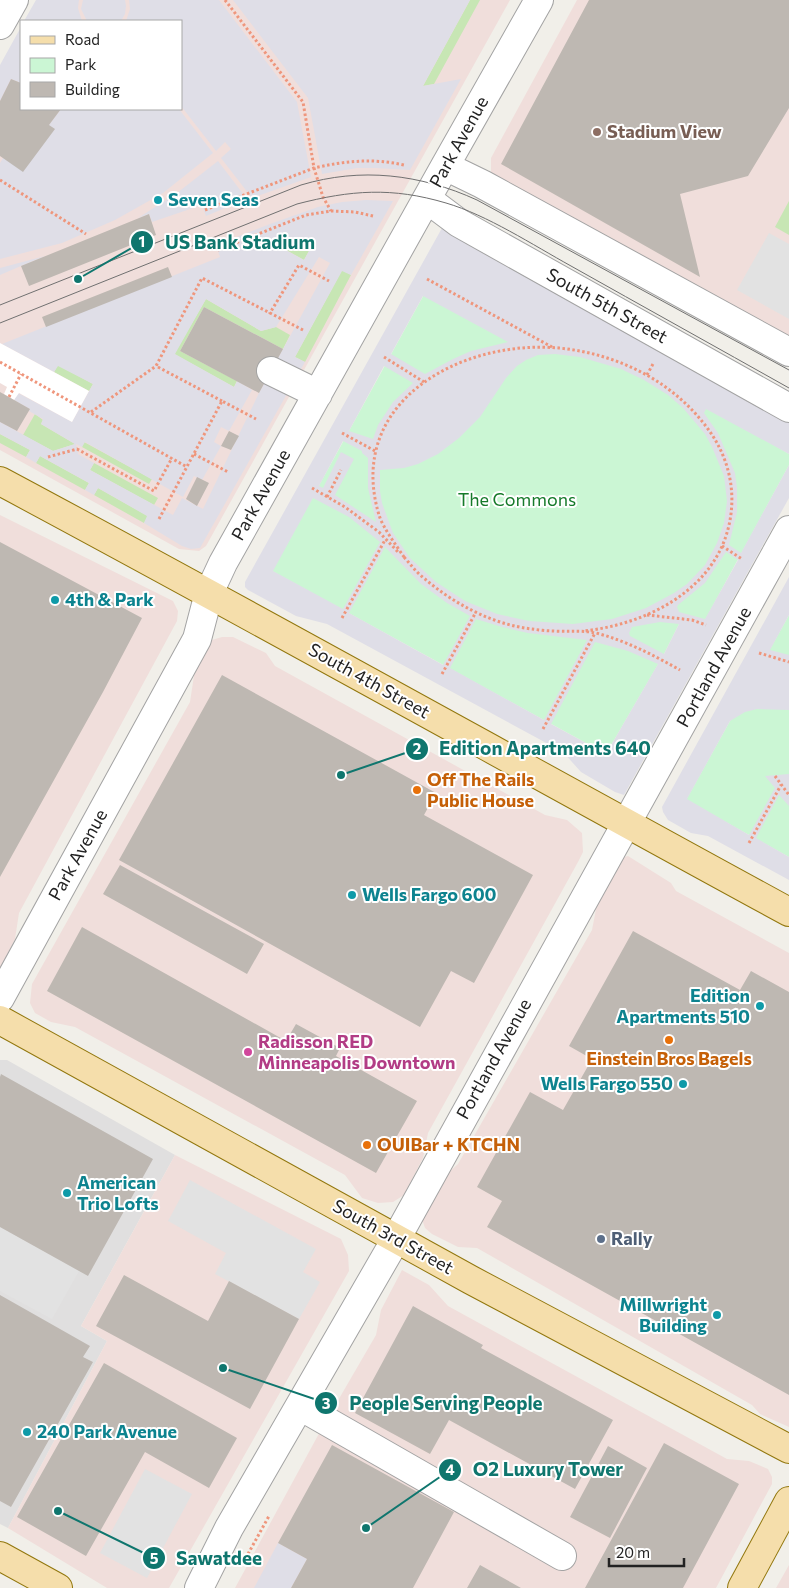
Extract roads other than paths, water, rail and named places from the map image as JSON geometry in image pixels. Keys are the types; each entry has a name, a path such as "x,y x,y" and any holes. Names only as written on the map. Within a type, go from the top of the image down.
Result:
{"main road":[{"name":"South 4th Street","path":"2,488 209,593 789,912"},
{"name":"South 3rd Street","path":"0,1020 471,1280 789,1449"},
{"path":"742,1588 789,1501"},
{"path":"0,1556 58,1588"}],"street":[{"path":"0,25 14,0"},
{"name":"Park Avenue","path":"0,998 197,639 209,593 225,560 539,0"},
{"path":"445,166 482,184 789,352"},
{"name":"South 5th Street","path":"427,199 459,223 789,408"},
{"path":"271,371 318,394"},
{"name":"Portland Avenue","path":"199,1588 229,1528 396,1239 789,530"},
{"path":"300,1406 562,1556"}],"tram line":[{"path":"0,305 301,185 323,179 346,176 390,176 434,184 477,200 789,370"},
{"path":"0,323 297,204 354,193 408,194 462,208 494,223 789,388"}],"place":[{"name":"Stadium View","path":"597,132"},
{"name":"Seven Seas","path":"158,200"},
{"name":"US Bank Stadium","path":"78,279"},
{"name":"4th & Park","path":"55,600"},
{"name":"Edition Apartments 640","path":"341,775"},
{"name":"Off The Rails Public House","path":"417,790"},
{"name":"Wells Fargo 600","path":"352,895"},
{"name":"Edition Apartments 510","path":"760,1006"},
{"name":"Einstein Bros Bagels","path":"669,1040"},
{"name":"Radisson RED Minneapolis Downtown","path":"248,1052"},
{"name":"Wells Fargo 550","path":"683,1084"},
{"name":"OUIBar + KTCHN","path":"367,1145"},
{"name":"American Trio Lofts","path":"67,1193"},
{"name":"Rally","path":"601,1239"},
{"name":"Millwright Building","path":"717,1315"},
{"name":"People Serving People","path":"223,1368"},
{"name":"240 Park Avenue","path":"27,1432"},
{"name":"Sawatdee","path":"58,1511"},
{"name":"O2 Luxury Tower","path":"366,1528"}],"park label":[{"name":"The Commons","path":"517,500"}]}
